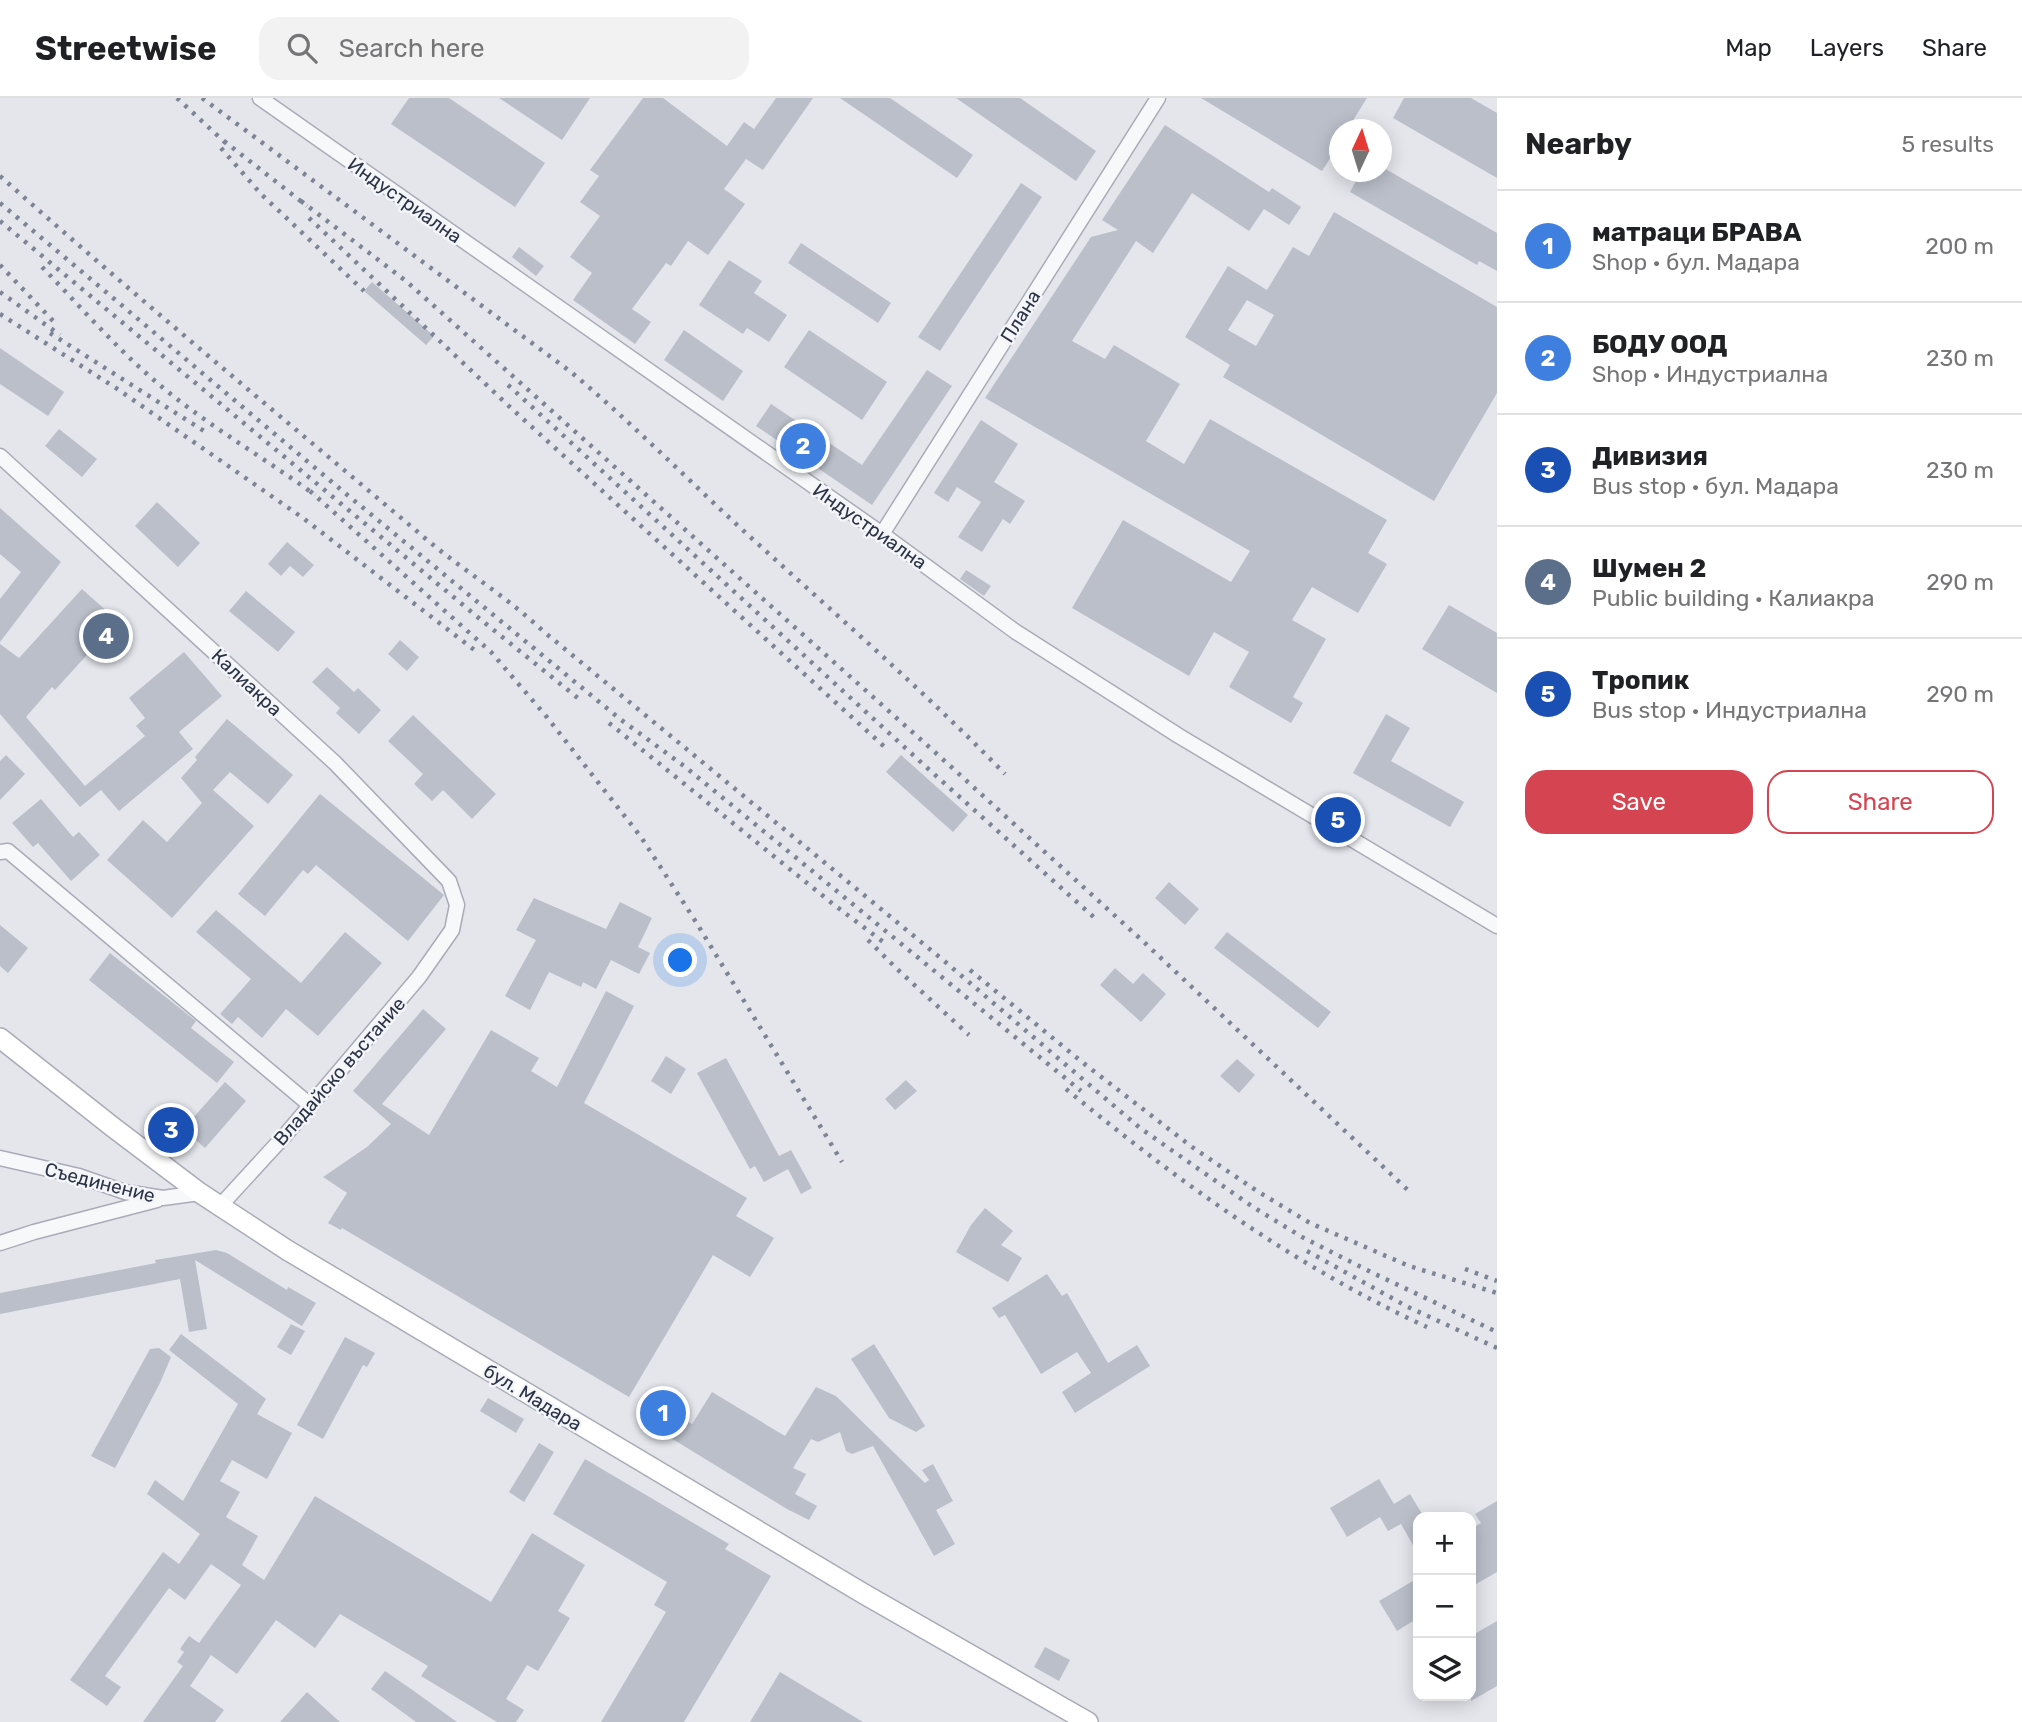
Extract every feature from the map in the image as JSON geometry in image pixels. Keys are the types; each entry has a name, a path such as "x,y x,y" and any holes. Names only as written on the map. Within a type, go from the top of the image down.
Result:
{"main road":[{"name":"бул. Мадара","path":"0,1038 200,1193 287,1250 793,1552 1088,1722"}],"street":[{"name":"Индустриална","path":"260,98 882,534 1016,632 1291,804 1497,926"},
{"name":"Плана","path":"882,534 1158,98"},
{"name":"Калиакра","path":"0,456 335,763 449,881 457,905 452,930"},
{"path":"0,852 8,851 310,1105"},
{"name":"Владайско въстание","path":"220,1206 419,977 452,930"},
{"name":"Съединение","path":"0,1158 79,1176 125,1192 163,1198 200,1193"},
{"path":"0,1242 163,1198"},
{"path":"0,1237 34,1232"}],"building":[{"path":"409,98 449,98 545,163 515,207 391,124"},
{"path":"499,98 590,98 562,140"},
{"path":"643,98 663,98 727,146 744,122 754,129 776,98 813,98 763,170 746,159 724,189 745,204 708,255 688,241 671,266 666,263 632,309 651,322 635,344 573,300 592,273 570,257 600,216 580,202 599,176 590,170"},
{"path":"840,98 890,98 973,155 957,178"},
{"path":"956,98 1020,98 1096,151 1076,181"},
{"path":"1201,98 1367,98 1354,119 1329,119 1329,160 1322,171"},
{"path":"1404,98 1471,98 1497,113 1497,178 1393,118"},
{"path":"1165,125 1269,192 1272,188 1301,207 1289,225 1264,209 1249,231 1192,193 1153,253 1136,241 1072,341 1105,359 1114,345 1180,384 1146,441 1184,464 1210,419 1387,520 1368,553 1387,564 1358,613 1312,587 1292,620 1326,639 1293,697 1303,703 1291,723 1229,687 1249,652 1214,632 1189,676 1072,608 1123,520 1231,582 1250,551 985,398 1091,237 1118,230 1102,220"},
{"path":"1392,173 1497,233 1497,271 1479,261 1477,265 1350,192 1356,182 1392,182"},
{"path":"1021,183 1042,197 940,351 918,337"},
{"path":"1334,212 1497,307 1497,393 1434,501 1223,377 1230,365 1185,337 1228,266 1267,290 1293,247 1309,256","holes":["1247,300 1274,315 1256,346 1228,330"]},
{"path":"801,243 891,303 878,323 788,263"},
{"path":"519,247 544,266 536,276 512,257"},
{"path":"729,260 762,281 754,293 787,315 769,342 747,328 743,334 699,305"},
{"path":"372,282 434,336 426,345 364,291"},
{"path":"684,330 743,371 723,401 664,360"},
{"path":"809,330 887,382 862,420 784,367"},
{"path":"0,348 64,392 48,416 0,384"},
{"path":"927,370 952,386 872,505 756,426 771,404 862,465"},
{"path":"981,420 1018,444 994,482 1025,501 1010,524 1003,519 982,552 958,537 981,502 957,487 948,502 934,493"},
{"path":"59,429 97,459 82,477 45,446"},
{"path":"157,502 200,543 178,567 135,526"},
{"path":"0,508 61,562 0,642 0,599 21,572 0,554"},
{"path":"287,542 314,565 303,577 290,566 281,576 268,564"},
{"path":"966,570 991,586 984,596 960,579"},
{"path":"82,589 118,621 55,690 52,687 26,717 85,786 145,736 136,726 145,718 129,698 184,652 222,696 179,732 193,749 119,811 101,790 80,807 0,714 0,644 19,658"},
{"path":"246,591 295,632 278,652 229,611"},
{"path":"1449,605 1497,633 1497,693 1422,649"},
{"path":"400,640 419,657 407,671 388,654"},
{"path":"327,667 354,692 358,688 381,710 359,734 336,713 340,708 312,682"},
{"path":"1386,714 1410,728 1391,761 1464,802 1450,827 1353,773"},
{"path":"413,715 496,794 472,819 443,790 432,801 414,784 423,774 388,741"},
{"path":"227,719 293,775 268,804 230,772 213,790 254,826 172,918 107,860 143,820 167,842 202,803 181,778"},
{"path":"6,755 25,774 0,800 0,761"},
{"path":"901,755 968,815 953,832 886,772"},
{"path":"320,794 444,895 408,941 316,865 308,874 303,870 265,916 238,894"},
{"path":"41,799 73,837 79,832 100,855 71,881 38,843 33,847 12,823"},
{"path":"1169,882 1199,909 1185,925 1155,898"},
{"path":"534,898 606,929 620,902 652,918 638,947 650,953 639,974 611,960 596,989 583,982 581,987 549,972 530,1010 505,996 536,940 516,930"},
{"path":"216,910 301,983 345,932 382,963 318,1036 286,1009 262,1038 238,1017 232,1024 220,1014 251,979 196,932"},
{"path":"0,925 28,948 8,973 0,966"},
{"path":"1227,932 1331,1012 1318,1028 1214,948"},
{"path":"110,953 196,1021 191,1028 234,1062 217,1083 89,980"},
{"path":"1115,968 1133,984 1143,973 1166,994 1141,1022 1100,985"},
{"path":"606,991 634,1006 584,1103 747,1198 736,1216 774,1238 750,1277 713,1255 629,1397 342,1228 341,1230 328,1223 347,1193 323,1177 367,1147 391,1124 353,1091 423,1009 446,1029 382,1104 429,1135 491,1030 539,1058 531,1071 557,1087"},
{"path":"666,1056 686,1069 671,1094 651,1081"},
{"path":"726,1058 779,1156 791,1150 812,1188 801,1194 788,1169 764,1182 755,1166 750,1169 697,1073"},
{"path":"1237,1059 1255,1075 1239,1093 1220,1076"},
{"path":"906,1080 917,1091 895,1110 885,1099"},
{"path":"225,1082 246,1101 205,1148 183,1129"},
{"path":"985,1208 1013,1231 1001,1245 1022,1258 1008,1282 956,1252 971,1225"},
{"path":"216,1250 227,1253 287,1290 288,1287 316,1303 302,1326 195,1260 207,1329 189,1332 180,1279 0,1314 0,1293 156,1263 155,1260"},
{"path":"1047,1274 1062,1296 1067,1293 1108,1363 1137,1345 1150,1366 1075,1413 1062,1392 1091,1373 1077,1352 1041,1374 1005,1315 999,1318 992,1308"},
{"path":"291,1324 305,1331 291,1355 277,1347"},
{"path":"181,1334 266,1399 257,1414 292,1433 267,1479 232,1460 220,1481 240,1492 226,1517 258,1536 242,1565 264,1580 315,1496 491,1602 532,1533 585,1565 558,1611 570,1618 538,1671 527,1665 506,1699 524,1710 516,1722 497,1722 421,1676 428,1666 340,1614 315,1648 276,1620 237,1674 211,1655 190,1686 224,1710 215,1722 143,1722 183,1666 177,1662 184,1652 180,1649 189,1636 199,1643 241,1585 211,1564 185,1600 169,1588 105,1676 121,1687 107,1706 70,1680 163,1552 179,1564 200,1534 147,1494 155,1480 183,1501 238,1404 169,1350"},
{"path":"345,1337 375,1353 367,1367 363,1365 323,1439 297,1425"},
{"path":"874,1344 925,1426 916,1432 889,1418 851,1359"},
{"path":"159,1348 171,1357 115,1468 91,1456 150,1349"},
{"path":"816,1387 836,1396 925,1483 929,1480 922,1470 933,1464 953,1501 936,1510 955,1544 934,1556 873,1446 852,1454 846,1451 840,1432 818,1442 811,1439 793,1468 806,1474 795,1494 817,1506 809,1520 643,1421 655,1402 692,1424 712,1392 785,1436"},
{"path":"488,1398 524,1419 516,1433 480,1411"},
{"path":"539,1443 554,1452 524,1502 509,1492"},
{"path":"585,1459 729,1544 725,1549 771,1576 684,1722 601,1722 666,1612 654,1605 667,1582 553,1514"},
{"path":"1379,1479 1394,1504 1410,1494 1421,1512 1413,1512 1413,1545 1401,1524 1388,1531 1380,1517 1347,1537 1330,1508"},
{"path":"1497,1501 1497,1572 1476,1584 1476,1526 1481,1523 1476,1513"},
{"path":"1413,1581 1413,1621 1397,1631 1379,1601"},
{"path":"1497,1621 1497,1686 1476,1698 1476,1638 1476,1633"},
{"path":"1045,1647 1070,1660 1059,1681 1034,1667"},
{"path":"385,1671 457,1722 416,1722 371,1689"},
{"path":"780,1672 863,1722 750,1722"},
{"path":"307,1692 340,1722 280,1722"}],"railway":[{"path":"177,98 231,148"},
{"path":"202,98 571,372 910,682 1005,774"},
{"path":"224,141 307,206"},
{"path":"221,148 261,194 364,291"},
{"path":"0,176 434,546 498,593 943,960 1140,1128 1253,1207 1302,1237 1497,1332"},
{"path":"301,201 406,281 937,754 1146,944 1411,1193"},
{"path":"0,203 345,493 620,719 684,766 1081,1091"},
{"path":"309,218 511,408 888,750"},
{"path":"0,221 579,699"},
{"path":"0,265 55,323"},
{"path":"42,267 120,348 167,391 315,495"},
{"path":"0,292 60,335"},
{"path":"0,314 119,390 303,518 477,652"},
{"path":"50,333 204,431"},
{"path":"508,385 1097,920"},
{"path":"310,491 491,652 546,716 641,837 842,1162"},
{"path":"609,723 886,944"},
{"path":"868,940 969,1035"},
{"path":"970,970 1082,1062 1192,1147 1257,1191 1310,1223 1409,1266 1497,1293"},
{"path":"1066,1089 1194,1189 1239,1220 1330,1277 1427,1327"},
{"path":"1307,1251 1408,1307 1497,1348"},
{"path":"1465,1269 1497,1281"}],"place":[{"name":"БОДУ ООД","path":"803,446"},
{"name":"Шумен 2","path":"106,636"},
{"name":"Тропик","path":"1338,820"},
{"name":"Дивизия","path":"171,1130"},
{"name":"матраци БРАВА","path":"663,1413"}]}
